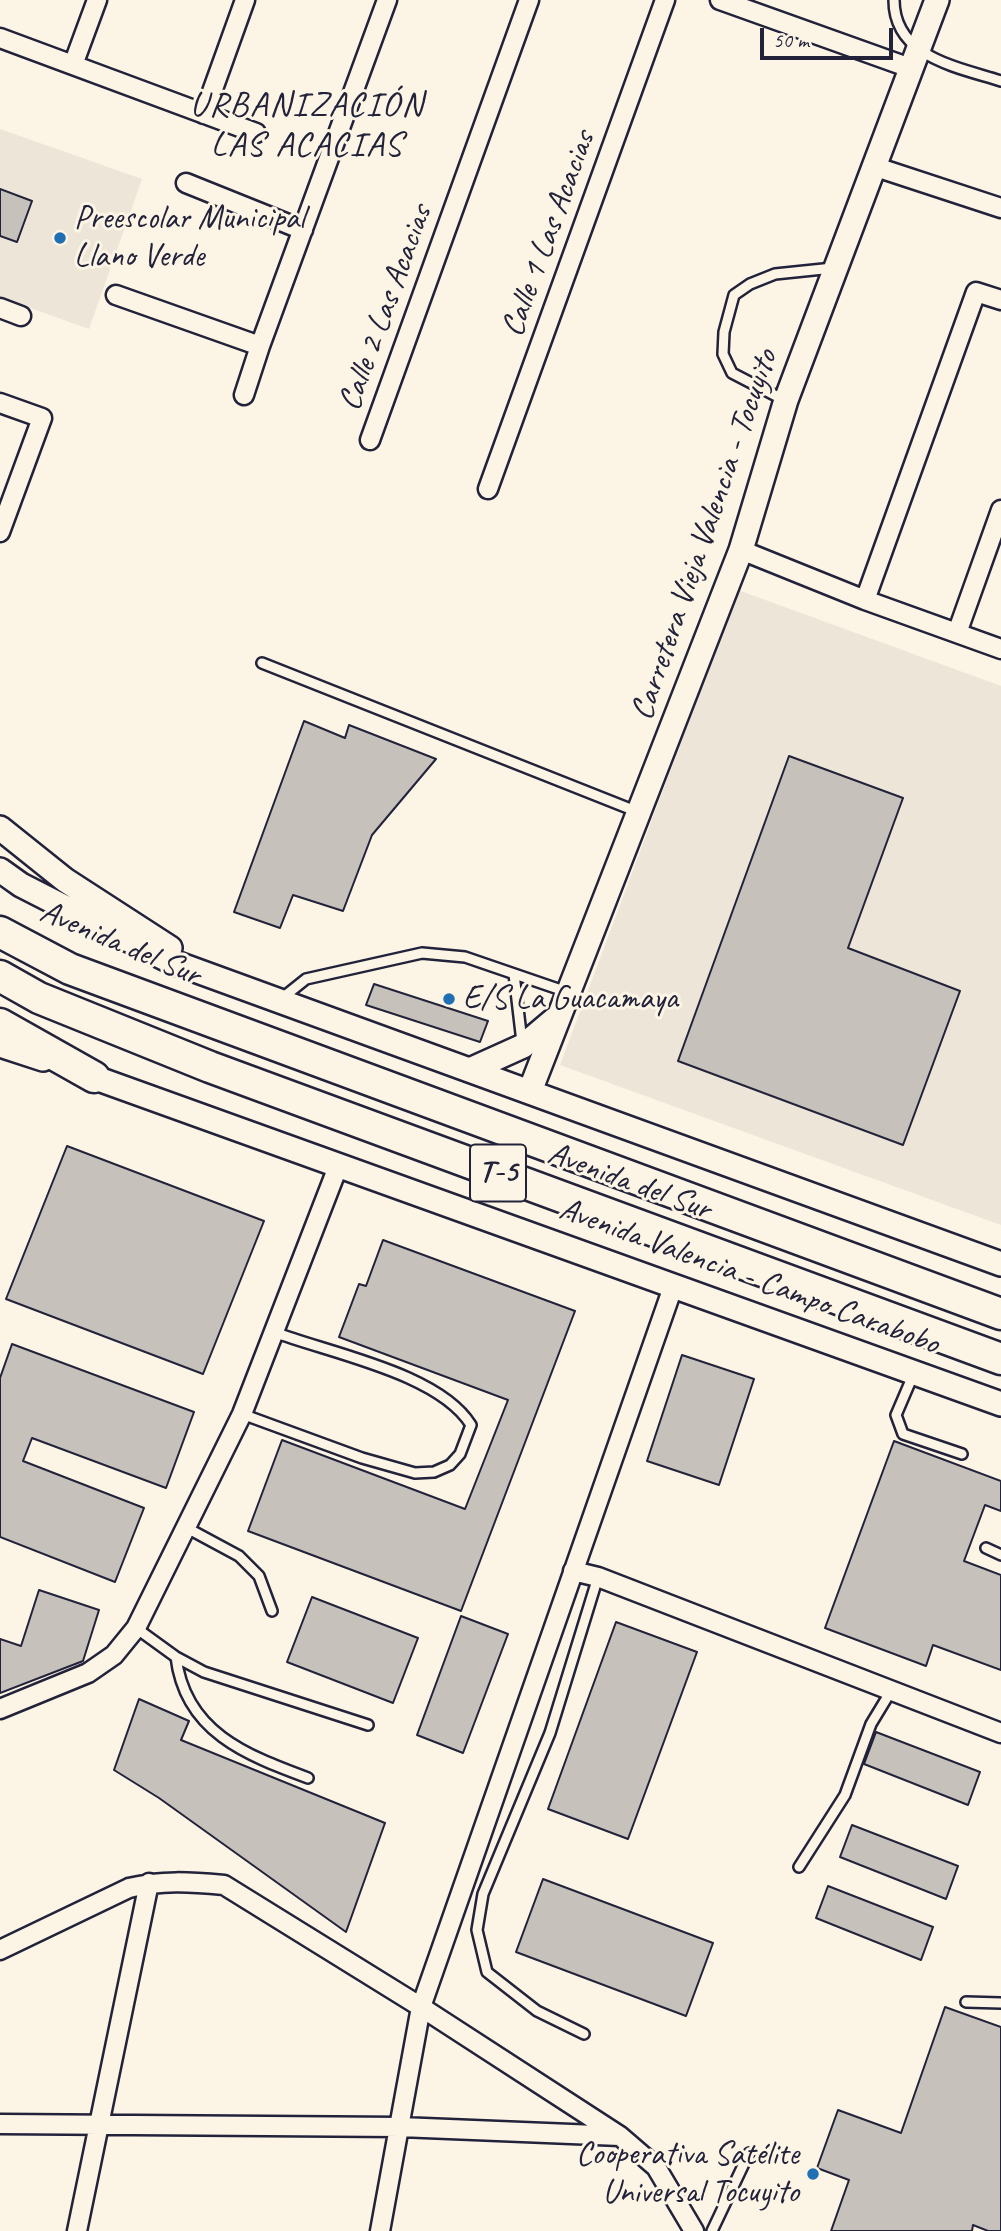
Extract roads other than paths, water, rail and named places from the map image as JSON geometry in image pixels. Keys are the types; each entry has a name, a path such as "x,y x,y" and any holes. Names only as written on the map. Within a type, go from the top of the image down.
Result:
{"highway":[{"name":"Avenida del Sur","path":"0,932 70,970 1001,1314"},
{"name":"Avenida del Sur","path":"0,976 39,998 210,1067 1001,1359"},
{"path":"0,1024 94,1077"}],"street":[{"path":"73,65 97,0"},
{"path":"204,114 245,0"},
{"path":"244,395 387,0"},
{"name":"Calle 2 Las Acacias","path":"370,440 529,0"},
{"name":"Calle 1 Las Acacias","path":"488,489 665,0"},
{"path":"720,0 916,61"},
{"name":"Carretera Vieja Valencia - Tocuyito","path":"530,1091 741,550 786,400 877,167 937,0"},
{"path":"0,37 256,133"},
{"path":"877,167 1001,208"},
{"path":"186,183 303,230"},
{"path":"865,600 976,292 1001,300"},
{"path":"116,295 260,346"},
{"path":"0,308 21,316"},
{"path":"0,403 42,418 4,508 0,532"},
{"path":"957,633 1001,510"},
{"path":"741,550 865,600 1001,649"},
{"path":"0,828 65,880 216,979"},
{"path":"0,870 21,885 170,961 1001,1264"},
{"path":"472,1069 523,1046 557,1017"},
{"name":"Avenida Valencia - Campo Carabobo","path":"0,1045 339,1164 1001,1404"},
{"path":"0,1709 88,1673 114,1655 136,1628 242,1414 339,1164"},
{"path":"380,2231 421,2007 673,1287"},
{"path":"573,1571 598,1577 1001,1733"},
{"path":"0,1950 129,1888 149,1883 188,1881 224,1885 421,2007 620,2136 656,2167 694,2231"},
{"path":"77,2231 149,1883"},
{"path":"0,2124 400,2127 620,2136"}],"lane":[{"path":"894,0 894,15 916,61 1001,82"},
{"path":"786,400 732,373 723,354 724,332 734,295 750,284 775,274 837,268"},
{"path":"262,663 640,813"},
{"path":"279,1000 306,979 422,953 464,957 567,992"},
{"path":"514,974 523,1046"},
{"path":"242,1414 362,1458 415,1474 434,1472 450,1465 460,1454 471,1425 463,1411 442,1395 332,1349 274,1332"},
{"path":"914,1371 896,1415 903,1434 962,1454"},
{"path":"187,1528 210,1537 239,1556 260,1576 272,1611"},
{"path":"986,1548 1001,1555"},
{"path":"584,2034 537,2011 487,1972 477,1930 483,1894 550,1733 598,1577"},
{"path":"136,1628 176,1657 204,1672 368,1725"},
{"path":"176,1657 178,1674 194,1709 228,1744 248,1756 308,1778"},
{"path":"799,1867 845,1795 871,1724 891,1691"},
{"path":"966,2002 1001,2003"},
{"path":"712,2231 749,2153"}],"place":[{"name":"Preescolar Municipal Llano Verde","path":"60,238"},
{"name":"E/S La Guacamaya","path":"449,999"},
{"name":"Cooperativa Satélite Universal Tocuyito","path":"813,2174"}],"district":[{"name":"URBANIZACIÓN LAS ACACIAS","path":"307,126"}]}
